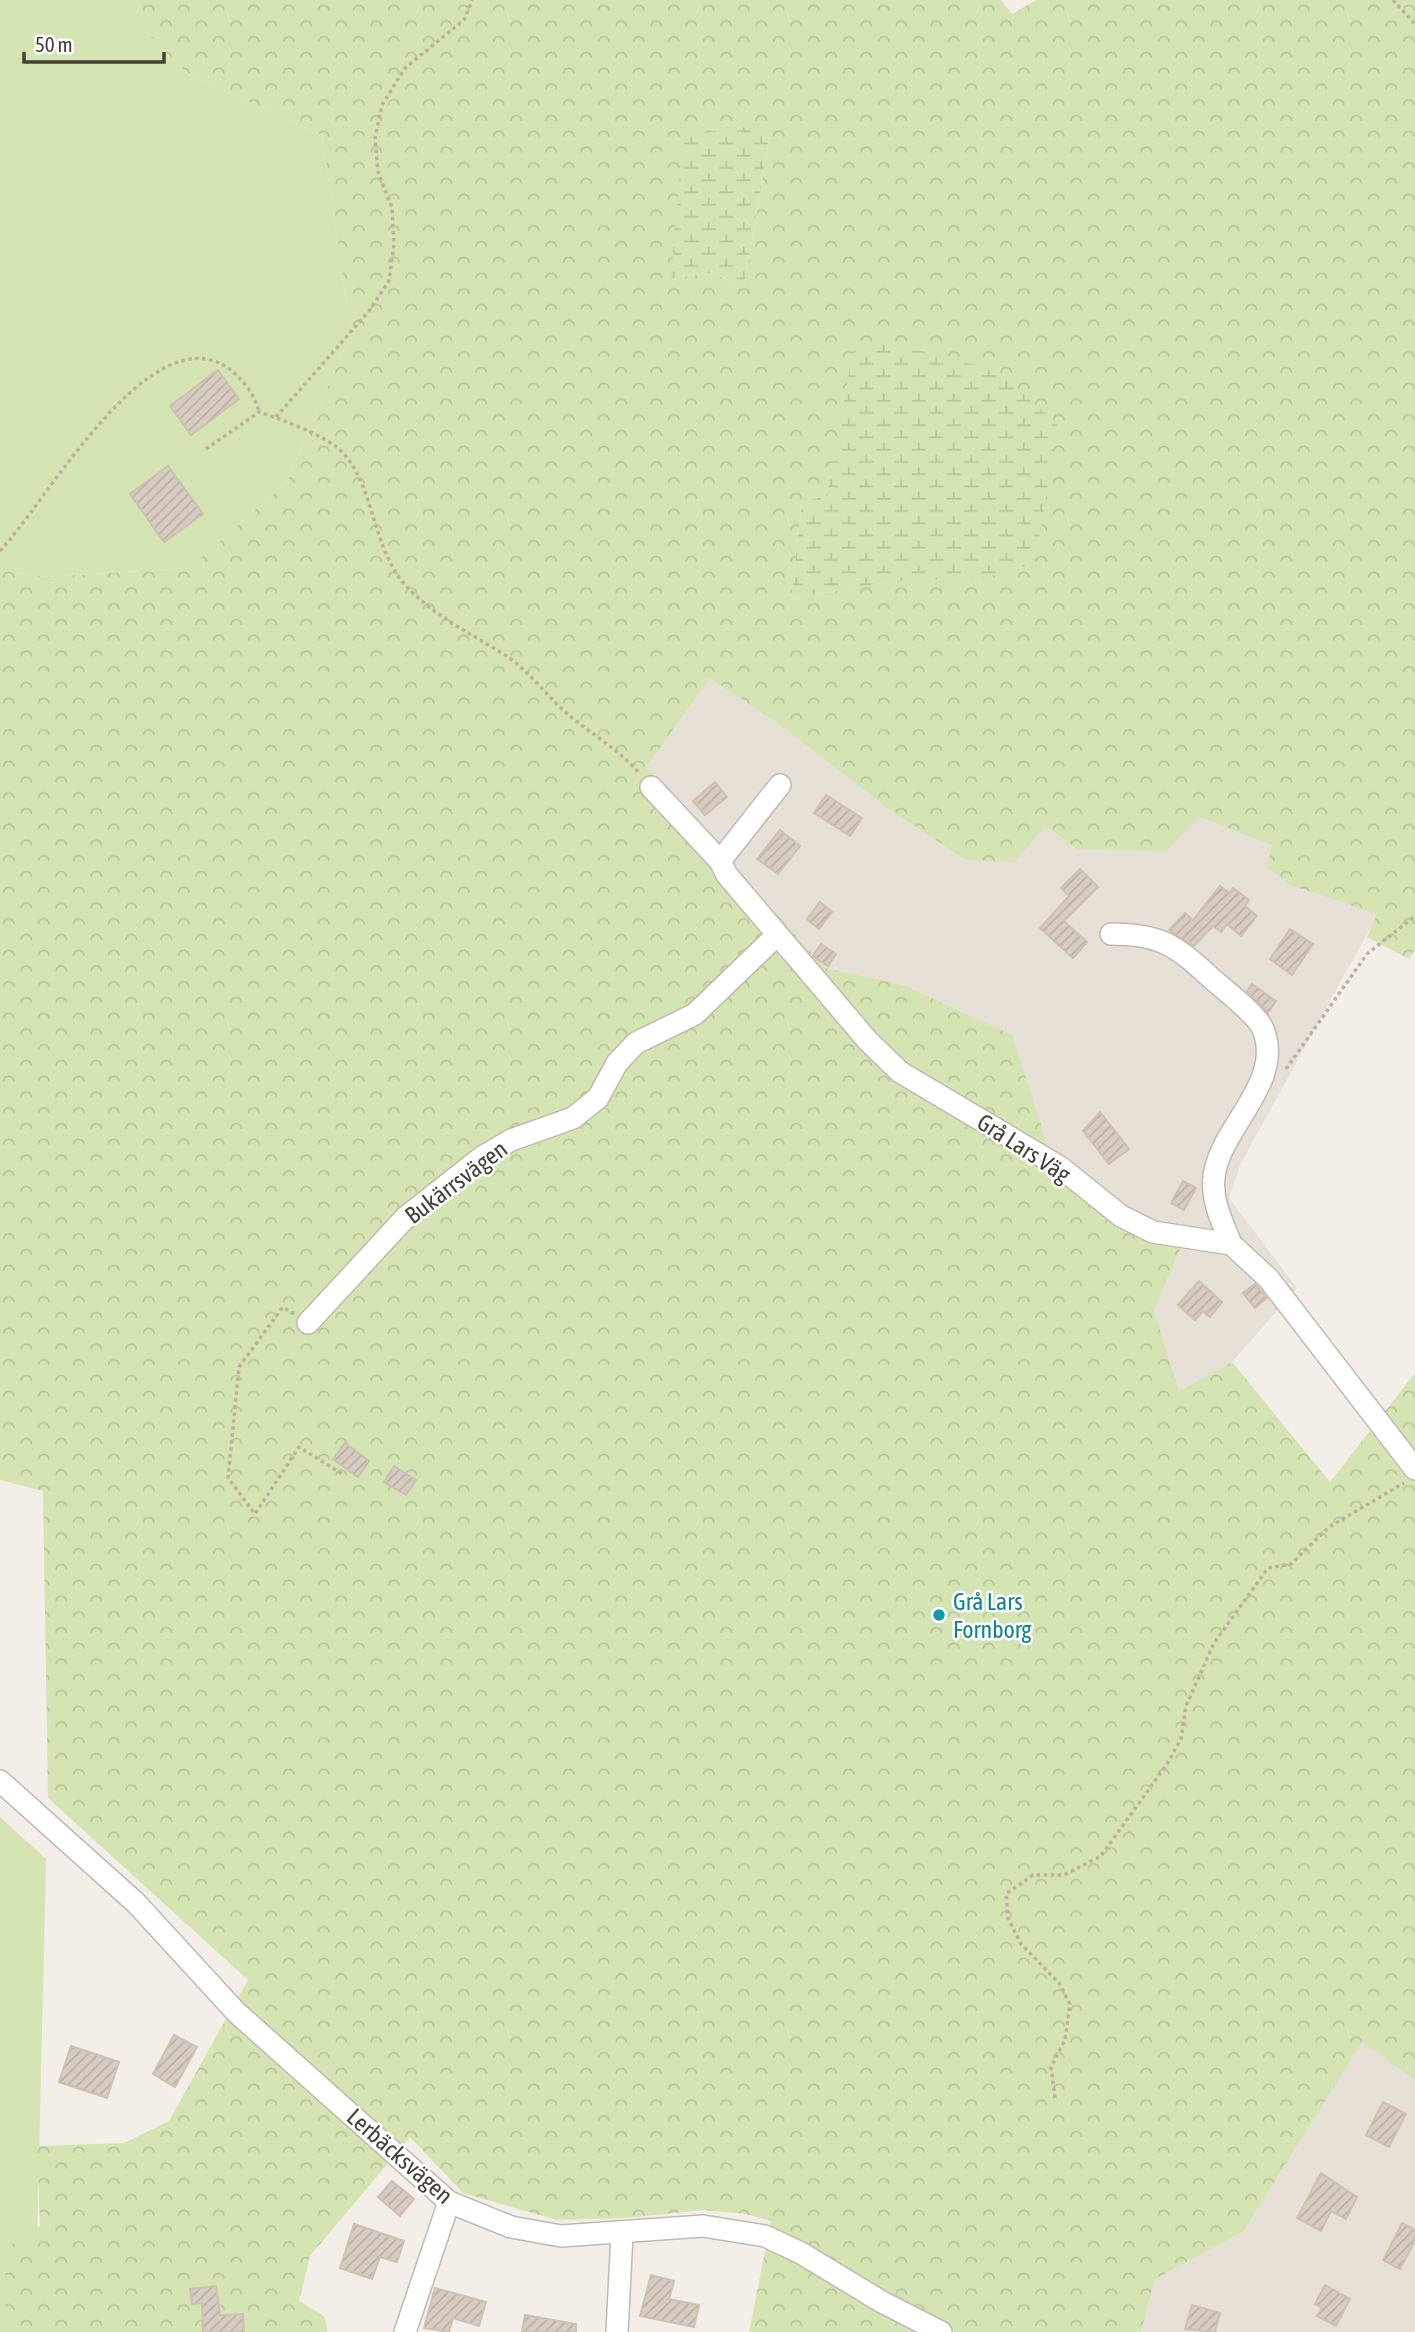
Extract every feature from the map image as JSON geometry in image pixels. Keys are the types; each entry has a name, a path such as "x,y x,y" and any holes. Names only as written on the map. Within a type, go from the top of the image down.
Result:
{"street":[{"path":"720,861 780,785"},
{"name":"Grå Lars Väg","path":"651,787 720,861 727,875 867,1041 900,1072 1060,1167 1121,1216 1142,1227 1153,1232 1231,1244"},
{"path":"1111,934 1145,934 1168,944 1193,961 1263,1027 1268,1049 1264,1068 1218,1160 1214,1175 1217,1210 1231,1244 1268,1278 1415,1469"},
{"name":"Bukärrsvägen","path":"308,1322 406,1217 482,1157 511,1139 573,1118 598,1098 617,1063 636,1043 695,1014 777,935"},
{"name":"Lerbäcksvägen","path":"0,1781 125,1891 236,2012 449,2202 486,2220 539,2233 571,2237 703,2225 765,2236 801,2253 893,2308 941,2332"},
{"path":"405,2332 449,2202"},
{"path":"617,2332 622,2234"}],"path":[{"path":"275,418 369,311 389,281 394,244 392,208 378,172 375,138 382,104 405,68 464,20 472,0"},
{"path":"1393,0 1415,24"},
{"path":"0,551 113,409 150,376 175,362 198,357 228,368 256,399 259,412"},
{"path":"259,412 325,441 344,454 363,489 384,552 406,586 439,615 510,659 564,710 599,735 651,787"},
{"path":"206,449 259,412"},
{"path":"1282,1075 1367,954 1415,916"},
{"path":"308,1322 283,1307 239,1367 228,1478 256,1514 299,1447 344,1475"},
{"path":"1055,2098 1051,2067 1065,2040 1070,2004 1059,1983 1021,1944 1008,1918 1006,1894 1033,1875 1064,1875 1101,1856 1172,1756 1181,1739 1186,1706 1214,1643 1268,1568 1291,1564 1329,1527 1415,1477"}],"shaded area":[{"path":"710,677 776,722 1045,826 1077,849 1199,817 1273,845 1293,886 1378,914 1240,1165 1229,1198 1297,1288 1232,1362 1179,1391 1154,1310 1180,1249 1135,1218 1048,1146 1012,1036 904,985 825,968 646,767"},
{"path":"1362,2041 1415,2080 1415,2332 1141,2332 1155,2279 1243,2232"}],"green space":[{"path":"0,0 114,0 187,73 322,135 351,333 287,482 189,568 45,577 0,570"},
{"path":"114,0 1001,0 1012,14 1036,0 1415,0 1415,950 1409,959 1367,937 1377,914 1293,886 1267,867 1272,845 1199,817 1166,851 1077,849 1045,826 1015,862 966,860 888,808 776,722 710,678 646,767 825,968 904,985 1012,1035 1048,1146 1135,1218 1180,1249 1154,1310 1179,1391 1232,1362 1330,1482 1415,1373 1415,2080 1362,2042 1243,2232 1155,2279 1141,2332 749,2332 771,2221 746,2214 703,2210 627,2218 557,2220 463,2193 410,2137 310,2256 299,2301 324,2316 328,2332 6,2332 5,2248 40,2226 37,2146 124,2143 169,2121 248,1980 48,1798 43,1491 0,1480 0,570 45,577 189,568 287,482 351,333 322,135 187,73","holes":["770,135 744,288 714,273 671,278","827,496 887,582 791,599 802,502"]},
{"path":"742,127 770,134 744,288 714,273 671,278 683,136"},
{"path":"855,340 949,356 1000,374 1058,424 1035,564 985,577 887,582 791,599 802,502 827,496"},
{"path":"0,1817 46,1859 35,2332 0,2332"}],"building":[{"path":"218,370 239,399 191,435 170,406"},
{"path":"168,466 203,514 164,542 130,494"},
{"path":"715,782 727,797 705,815 693,801"},
{"path":"826,795 862,818 850,836 814,813"},
{"path":"780,830 800,846 778,874 757,859"},
{"path":"1080,869 1098,887 1064,921 1087,942 1073,958 1040,928 1069,896 1061,888"},
{"path":"1220,886 1229,893 1233,888 1249,900 1245,906 1257,916 1241,936 1227,924 1221,932 1213,926 1194,946 1169,930 1185,913 1193,920"},
{"path":"820,902 832,912 819,929 807,919"},
{"path":"1290,929 1313,944 1292,975 1270,959"},
{"path":"821,944 836,954 828,966 813,956"},
{"path":"1252,984 1276,1001 1268,1013 1247,991"},
{"path":"1100,1112 1129,1149 1109,1164 1083,1131"},
{"path":"1183,1181 1196,1188 1184,1210 1171,1203"},
{"path":"1199,1281 1222,1302 1210,1317 1203,1311 1195,1320 1178,1305"},
{"path":"1255,1284 1267,1298 1255,1308 1243,1293"},
{"path":"345,1443 369,1461 358,1477 333,1459"},
{"path":"394,1466 416,1480 406,1495 384,1482"},
{"path":"174,2035 197,2047 175,2087 153,2074"},
{"path":"71,2046 119,2062 107,2098 59,2082"},
{"path":"1383,2102 1406,2114 1389,2147 1366,2135"},
{"path":"1321,2173 1357,2197 1346,2219 1331,2211 1321,2231 1297,2218"},
{"path":"392,2181 414,2199 400,2216 378,2197"},
{"path":"1402,2223 1415,2230 1415,2241 1400,2269 1383,2260"},
{"path":"354,2224 404,2241 397,2262 380,2257 372,2279 340,2268"},
{"path":"651,2275 674,2281 669,2299 699,2305 694,2327 640,2316"},
{"path":"1325,2285 1350,2299 1336,2326 1317,2316 1322,2308 1315,2304"},
{"path":"216,2286 220,2315 243,2314 244,2332 203,2332 202,2303 192,2304 190,2289"},
{"path":"435,2288 486,2302 479,2326 453,2318 449,2332 424,2328"},
{"path":"1192,2305 1220,2313 1215,2332 1185,2329"},
{"path":"525,2315 576,2324 576,2332 522,2332"}],"place":[{"name":"Grå Lars Fornborg","path":"939,1615"}]}
